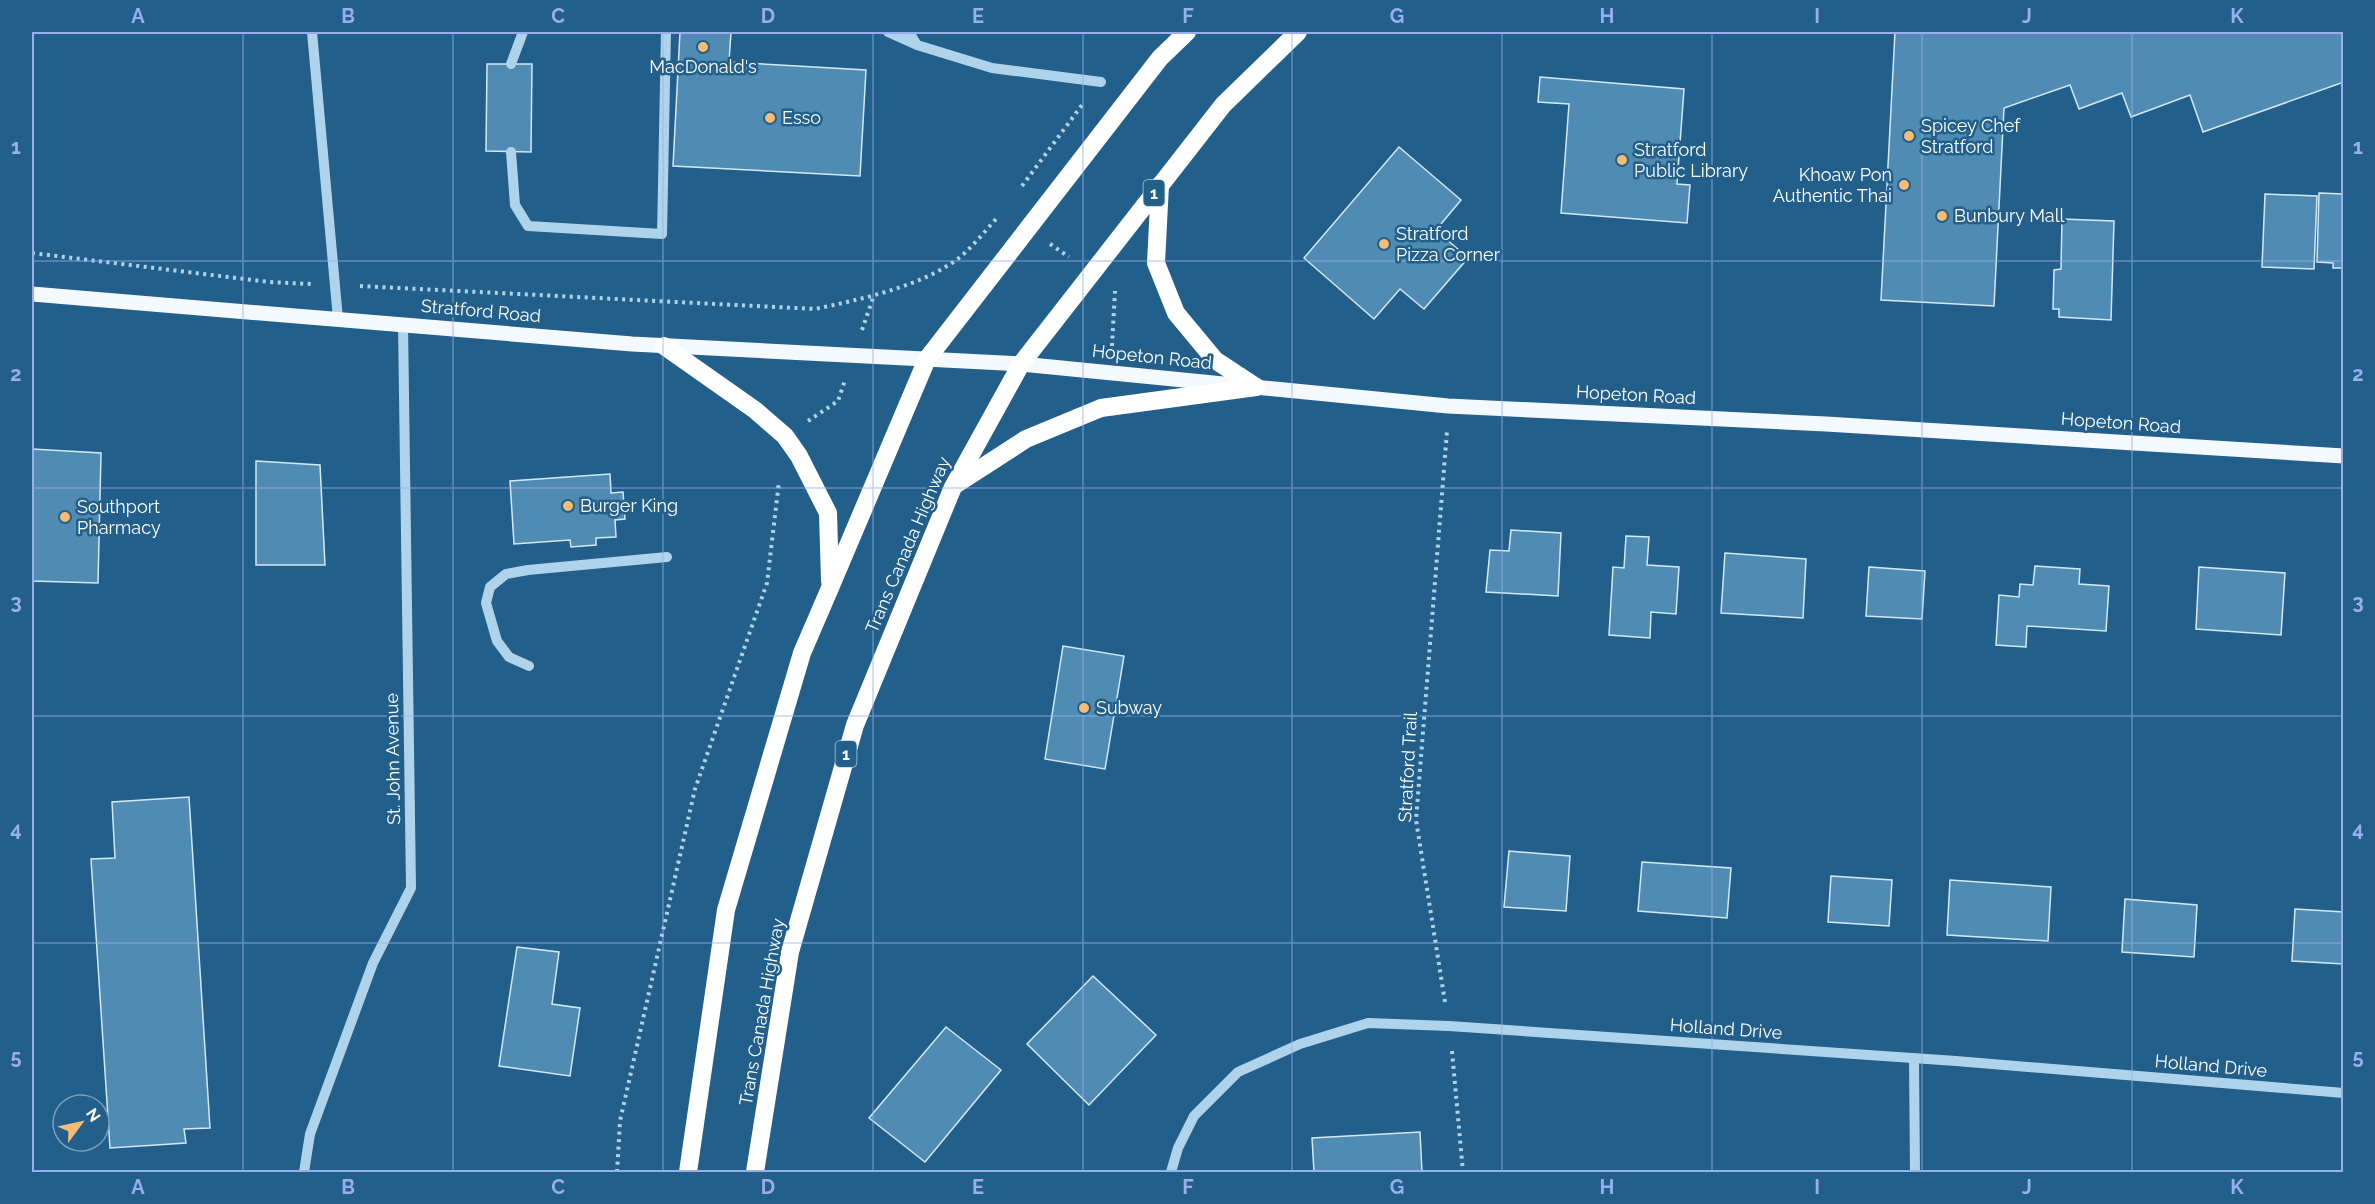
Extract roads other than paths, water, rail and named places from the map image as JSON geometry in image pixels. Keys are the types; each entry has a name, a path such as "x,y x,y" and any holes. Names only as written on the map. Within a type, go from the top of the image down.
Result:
{"highway":[{"path":"688,1173 726,910 802,653 927,359 1160,58 1187,32"},
{"name":"Trans Canada Highway","path":"755,1173 790,952 855,724 953,487 1021,364 1223,105 1298,32"},
{"path":"1160,185 1156,262 1176,313 1215,360 1256,387"},
{"path":"664,346 755,410 785,436 799,456 828,513 830,588"},
{"path":"953,487 1026,439 1101,408 1256,387"}],"main road":[{"name":"Stratford Road","path":"32,294 664,346 927,359"},
{"name":"Hopeton Road","path":"927,359 1021,364 1448,406 1826,424 2343,456"}],"street":[{"path":"312,32 338,319"},
{"path":"511,64 523,32"},
{"path":"511,152 515,205 528,226 662,234 666,32"},
{"path":"888,32 917,45 992,68 1101,82"},
{"path":"909,32 917,45"},
{"name":"St. John Avenue","path":"304,1173 310,1134 373,963 411,888 403,324"},
{"path":"529,666 509,657 497,641 486,603 490,587 506,574 667,557"},
{"name":"Holland Drive","path":"1171,1173 1178,1148 1194,1116 1238,1072 1300,1044 1368,1023 1449,1026 1914,1059 2343,1094"},
{"path":"1914,1059 1915,1173"}],"place":[{"name":"MacDonald's","path":"703,47"},
{"name":"Esso","path":"770,118"},
{"name":"Spicey Chef Stratford","path":"1909,136"},
{"name":"Stratford Public Library","path":"1622,160"},
{"name":"Khoaw Pon Authentic Thai","path":"1904,185"},
{"name":"Bunbury Mall","path":"1942,216"},
{"name":"Stratford Pizza Corner","path":"1384,244"},
{"name":"Burger King","path":"568,506"},
{"name":"Southport Pharmacy","path":"65,517"},
{"name":"Subway","path":"1084,708"}]}
